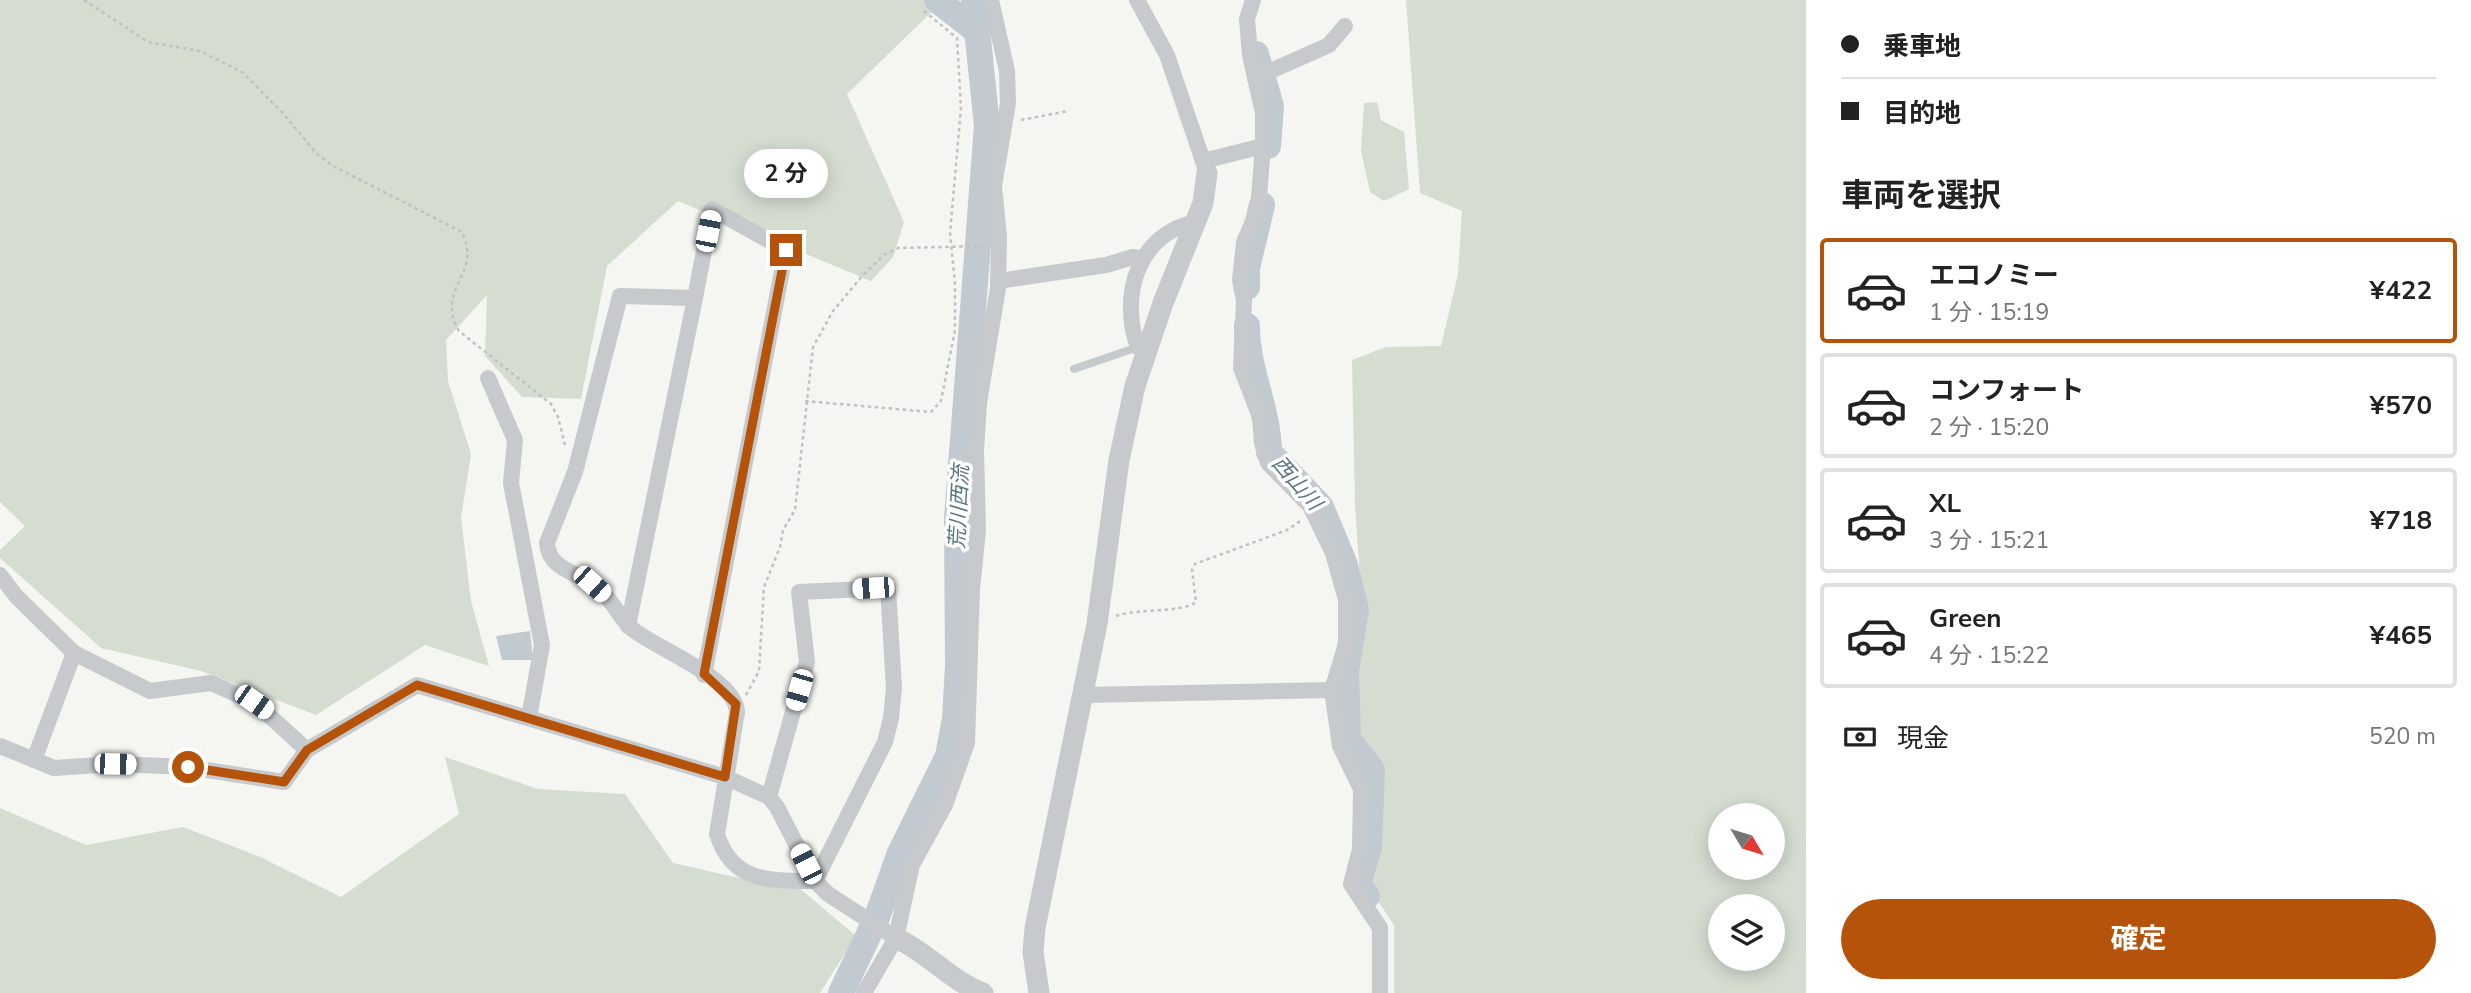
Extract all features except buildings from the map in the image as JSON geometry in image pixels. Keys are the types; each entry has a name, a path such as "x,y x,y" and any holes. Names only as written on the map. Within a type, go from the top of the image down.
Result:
{"street":[{"path":"864,993 894,937 912,866 945,805 968,743 972,589 978,531 976,450 979,403 998,281 998,204 994,186 1007,121 1007,71 991,0"},
{"path":"1039,993 1032,952 1035,928 1098,622 1119,460 1142,348 1203,203 1205,167 1167,55 1137,0"},
{"path":"1253,0 1247,19 1255,78 1264,113 1263,146 1258,210 1244,242 1242,254 1241,368 1260,417 1262,443 1268,463 1313,512 1333,553 1346,600 1346,644 1332,691 1340,746 1361,789 1360,849 1352,884 1380,928 1380,993"},
{"path":"1255,78 1329,45 1345,26"},
{"path":"1205,167 1263,146"},
{"path":"628,626 712,209 786,250 704,674"},
{"path":"1142,348 1130,327 1130,304 1142,258 1164,234 1196,222"},
{"path":"998,281 1107,265 1133,257 1142,258"},
{"path":"695,298 620,296 575,472 547,543 550,557 556,565 592,584 615,604 628,626 704,674 736,704 717,834 723,853 733,866 766,880 815,881"},
{"path":"488,378 515,440 511,483 542,645 528,718"},
{"path":"0,576 16,596 74,653 150,691 211,683 254,702 307,750"},
{"path":"769,797 807,662 799,592 888,588 894,688 891,718 885,742 815,881"},
{"path":"34,760 74,653"},
{"path":"0,746 54,768 115,764 188,767 284,782 307,750 417,685 725,777 769,797 815,881 828,894 894,937 915,947 971,988 983,993"},
{"path":"1084,695 1332,691"}],"lane":[{"path":"1074,369 1142,348"}],"path":[{"path":"84,0 148,42 200,51 242,72 324,159 462,232 469,258 450,304 452,318 459,331 551,404 558,418 566,448"},
{"path":"805,401 931,412 941,401 956,330 950,233 961,108 957,38 924,11"},
{"path":"1007,121 1068,111"},
{"path":"736,704 743,701 759,671 764,587 780,547 782,530 795,510 813,348 833,311 863,275 884,255 898,248 992,246"},
{"path":"1098,622 1128,612 1189,608 1196,602 1192,570 1195,564 1287,530 1313,512"}],"shaded area":[{"path":"0,0 944,0 847,94 904,222 893,257 871,281 678,201 607,266 581,399 522,397 485,356 487,295 446,340 448,381 471,454 461,518 471,601 489,666 425,645 316,715 201,671 101,648 0,558 0,550 25,526 0,502"},
{"path":"1406,0 1806,0 1806,993 1394,993 1394,925 1365,882 1377,834 1379,773 1358,734 1352,675 1362,604 1355,505 1352,360 1386,347 1441,346 1458,274 1462,211 1420,193"},
{"path":"1377,102 1381,120 1404,132 1409,189 1384,201 1370,192 1361,151 1364,103"},
{"path":"530,631 533,660 502,660 496,636"},
{"path":"445,757 538,789 625,794 673,863 753,881 798,887 856,936 820,993 0,993 0,808 86,845 183,827 258,856 341,897 459,814"}],"waterway":[{"path":"937,0 978,32"},
{"name":"荒川西流","path":"841,993 877,917 900,853 948,756 955,719 958,665 957,518 987,126 974,0"},
{"name":"西山川","path":"1256,54 1271,106 1268,146"},
{"name":"西山川","path":"1247,287 1247,268 1262,205"},
{"name":"西山川","path":"1247,326 1250,358 1265,419 1269,452 1321,507 1345,565 1356,610 1346,671 1348,739 1372,770 1369,848 1358,883 1367,896"}],"route":[{"path":"188,767 284,782 307,750 406,689 417,685 725,777 737,712 736,704 733,698 704,674 786,250"}]}
